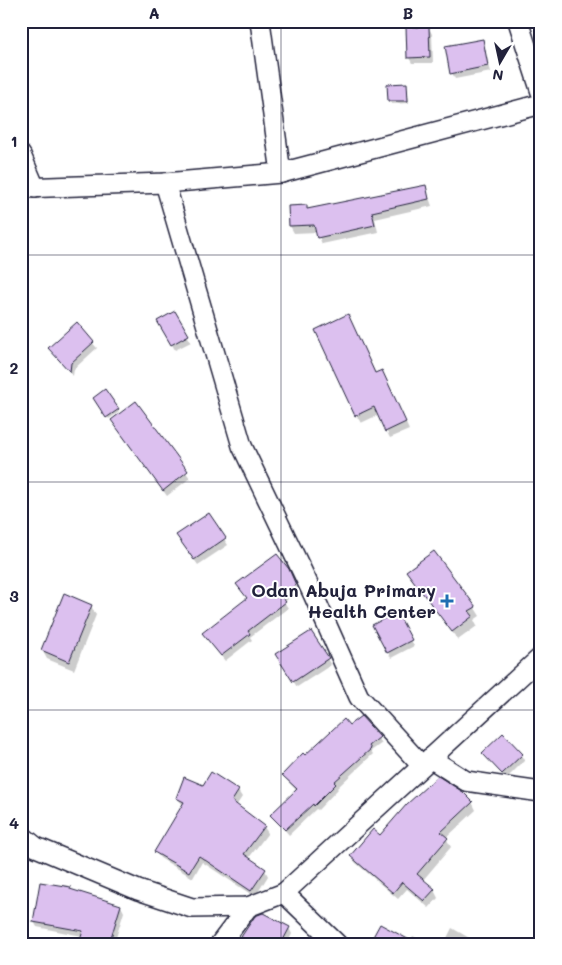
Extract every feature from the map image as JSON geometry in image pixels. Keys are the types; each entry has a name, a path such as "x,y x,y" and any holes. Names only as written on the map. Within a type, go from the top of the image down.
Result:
{"street":[{"path":"260,21 281,173"},
{"path":"518,21 541,92"},
{"path":"21,155 28,188 165,183 281,173 541,104"},
{"path":"165,183 242,446 313,594 359,697 426,762 466,781 541,792"},
{"path":"21,835 44,851 138,890 192,908 248,907 284,893 541,657"},
{"path":"284,893 337,944"},
{"path":"220,944 248,907"}],"building":[{"path":"406,27 429,27 430,57 407,58"},
{"path":"483,39 488,66 450,74 445,46"},
{"path":"407,83 408,101 388,101 387,84"},
{"path":"426,185 429,199 372,212 375,225 317,238 314,225 289,226 288,206 307,205 307,209"},
{"path":"175,311 189,335 171,345 157,321"},
{"path":"348,314 375,373 382,370 406,422 385,432 374,407 355,416 315,330"},
{"path":"77,322 94,342 71,363 70,372 48,348"},
{"path":"105,389 119,409 106,418 93,398"},
{"path":"136,401 188,471 163,491 111,420"},
{"path":"209,513 226,538 194,560 176,535"},
{"path":"434,551 476,607 469,611 473,616 452,632 406,571"},
{"path":"277,554 289,569 296,585 281,596 286,602 248,631 250,634 221,656 202,633 247,598 236,584"},
{"path":"64,593 92,605 69,662 41,650"},
{"path":"397,612 412,640 387,653 372,625"},
{"path":"311,631 329,658 293,682 275,654"},
{"path":"361,716 380,737 369,746 371,749 334,782 336,784 314,806 313,804 285,830 270,815 297,789 282,775 303,753 305,755 344,719 349,725"},
{"path":"503,733 523,754 502,774 482,753"},
{"path":"211,772 239,790 232,801 265,826 244,854 266,869 251,891 199,856 189,872 154,852 184,802 176,798 184,777 203,785"},
{"path":"438,776 463,792 473,802 441,832 448,838 417,874 435,889 424,901 402,882 393,893 350,856 373,829 380,835 407,804"},
{"path":"40,882 71,887 70,889 121,905 109,944 92,944 80,940 83,931 33,922"},
{"path":"263,913 290,927 281,944 254,944 241,937 255,916"},
{"path":"380,924 417,944 369,944"}],"place":[{"name":"Odan Abuja Primary Health Center","path":"447,601"}]}
